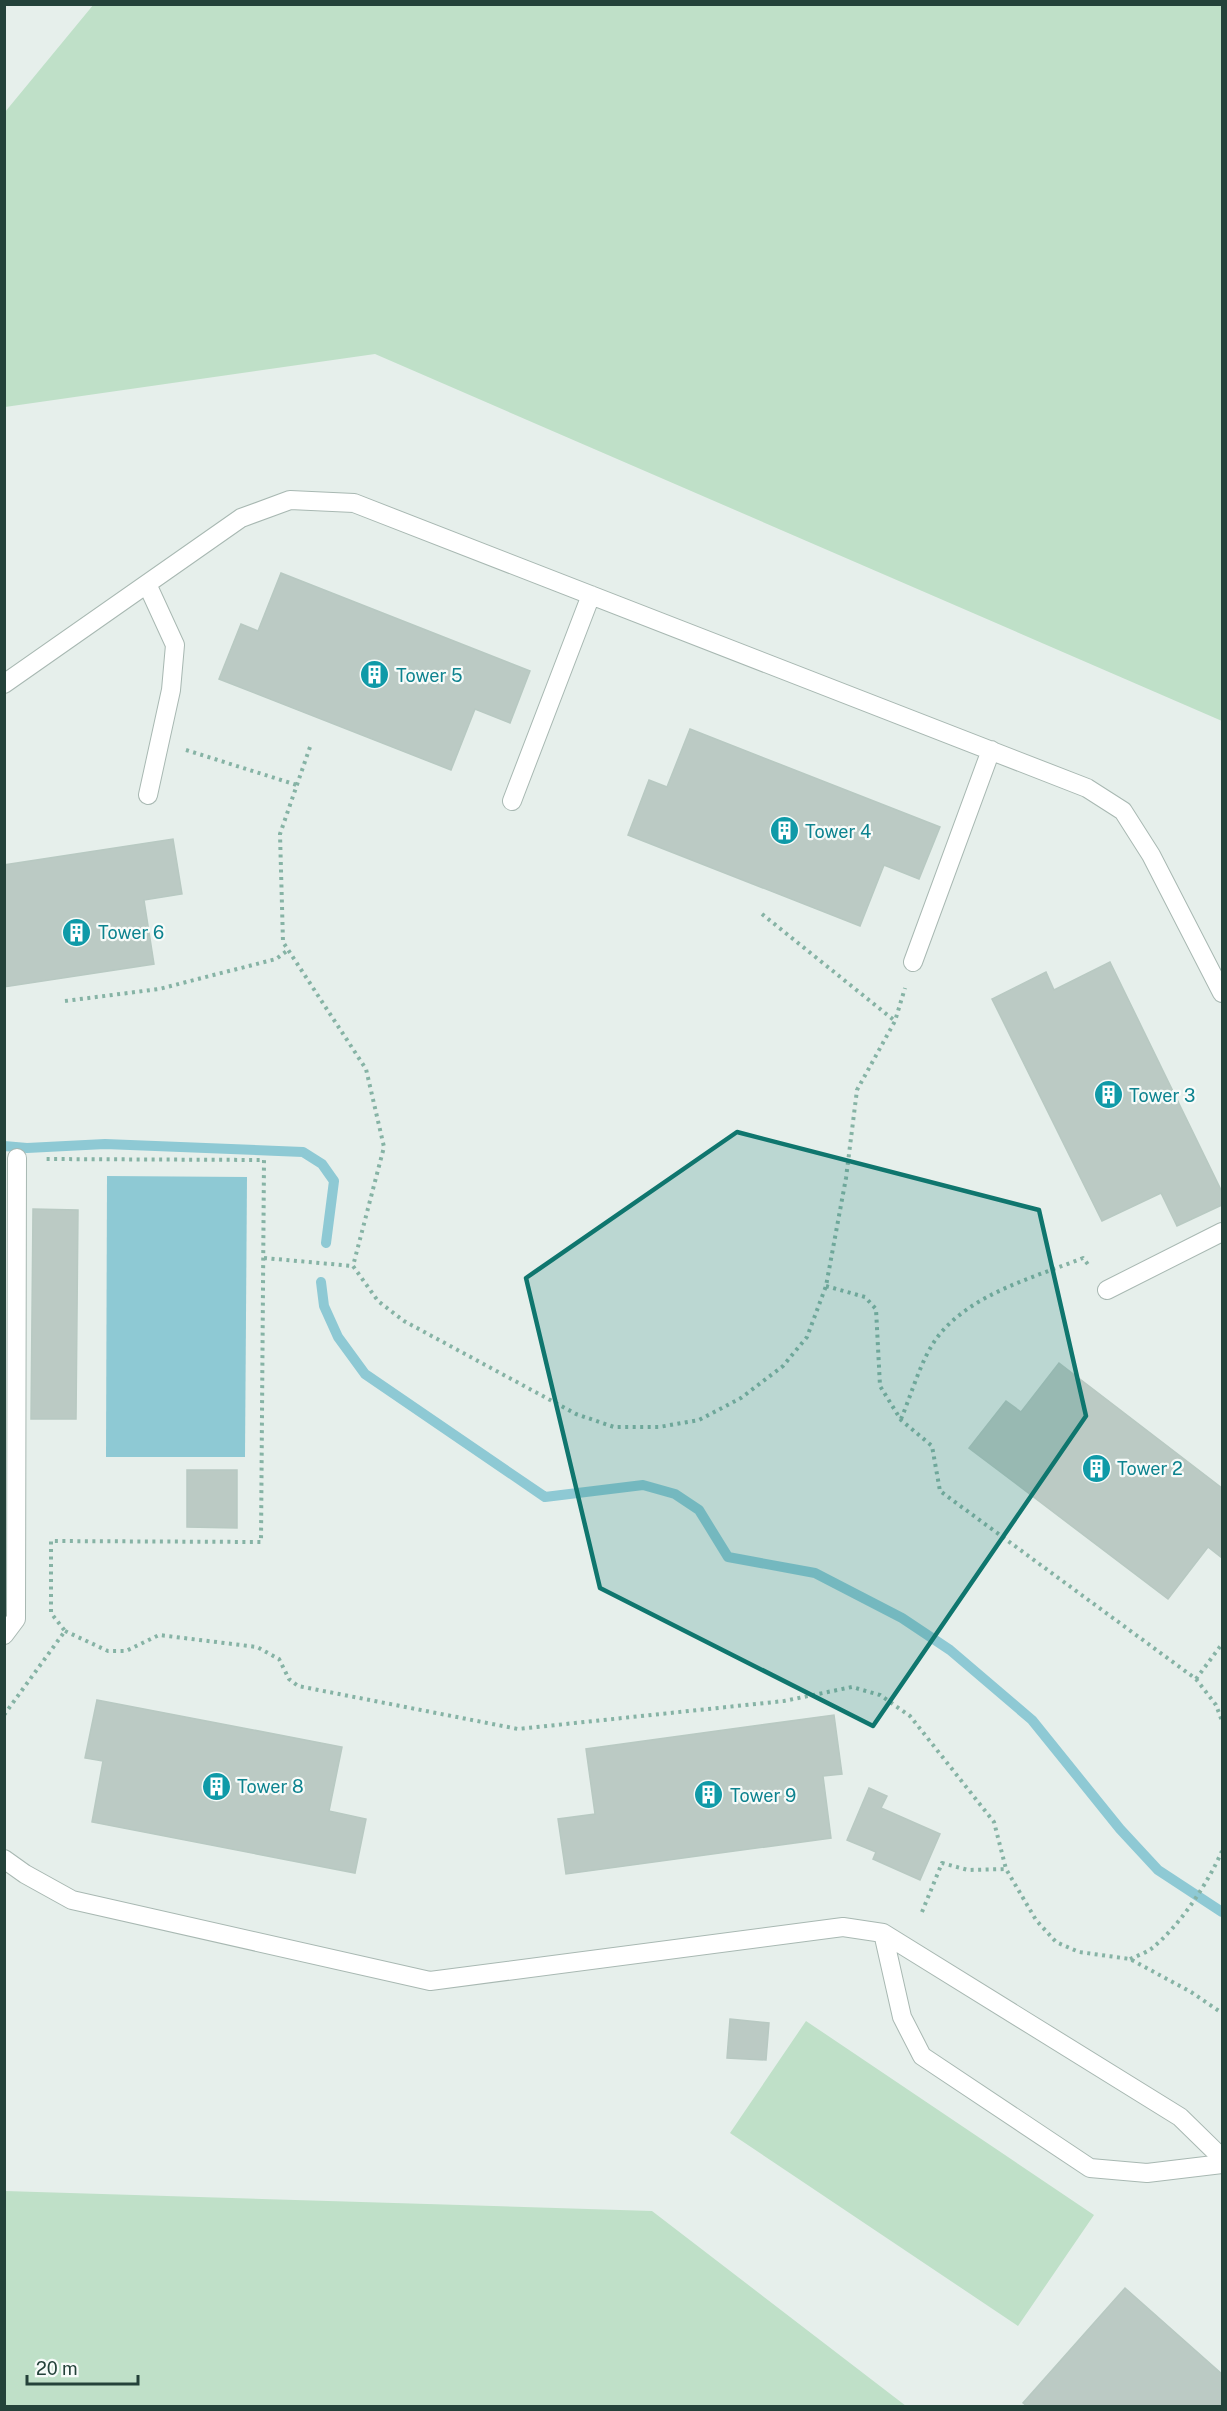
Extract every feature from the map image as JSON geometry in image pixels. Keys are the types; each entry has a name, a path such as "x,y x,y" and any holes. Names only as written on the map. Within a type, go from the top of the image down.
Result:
{"lane":[{"path":"4,684 241,518 290,500 354,503 1087,788 1123,812 1151,855 1222,993"},
{"path":"147,584 175,645 171,690 148,795"},
{"path":"512,801 591,595"},
{"path":"913,962 991,750"},
{"path":"4,1635 16,1620 11,1405 17,1158"},
{"path":"1107,1290 1222,1232"},
{"path":"4,1859 25,1874 72,1900 430,1981 843,1927 883,1933 1180,2117 1222,2158"},
{"path":"883,1933 903,2017 922,2056 1090,2168 1147,2173 1222,2164"}],"path":[{"path":"159,742 297,785"},
{"path":"310,747 280,834 283,942 366,1068 384,1147 353,1266"},
{"path":"762,914 895,1021"},
{"path":"65,1001 159,989 276,959 288,950"},
{"path":"264,1258 353,1266 378,1301 404,1321 576,1414 614,1427 659,1427 699,1420 741,1398 783,1366 807,1337 826,1286 846,1178 857,1090 895,1021 913,962"},
{"path":"17,1158 264,1160 261,1542 51,1541 51,1613 65,1630 108,1651 126,1651 159,1635 257,1647 279,1659 289,1679 298,1686 518,1729 784,1701 852,1687 880,1695 910,1716 994,1822 1006,1869 1036,1920 1056,1942 1079,1952 1130,1959 1191,1992 1222,2013"},
{"path":"901,1420 924,1362 937,1339 967,1308 1083,1258 1107,1290"},
{"path":"826,1286 865,1297 876,1310 880,1386 901,1420 932,1446 940,1491 1196,1679 1216,1705 1222,1721"},
{"path":"4,1715 65,1630"},
{"path":"1196,1679 1222,1644"},
{"path":"1130,1959 1150,1950 1175,1926 1210,1874 1222,1851"},
{"path":"922,1912 942,1863 968,1870 1006,1869"}],"highlighted area":[{"path":"737,1132 1039,1210 1086,1416 873,1726 600,1588 526,1278"}],"green space":[{"path":"94,4 1222,5 1222,721 375,354 5,407 5,112"},
{"path":"806,2021 1094,2215 1018,2326 730,2133"},
{"path":"5,2191 652,2211 906,2406 5,2406"}],"water":[{"path":"107,1176 247,1177 245,1457 106,1457"}],"building":[{"name":"Tower 5","path":"281,573 530,671 510,723 475,709 451,770 219,679 241,624 258,631"},
{"name":"Tower 4","path":"690,729 940,827 919,879 884,865 860,926 628,835 649,780 667,787"},
{"name":"Tower 6","path":"173,839 182,894 144,900 154,964 4,987 4,865"},
{"name":"Tower 3","path":"1110,962 1222,1192 1222,1205 1177,1226 1161,1193 1102,1221 992,999 1046,972 1054,990"},
{"path":"33,1209 78,1210 76,1419 31,1419"},
{"name":"Tower 2","path":"1059,1363 1222,1488 1222,1558 1208,1547 1168,1599 969,1448 1006,1401 1021,1412"},
{"path":"187,1470 237,1470 237,1528 187,1527"},
{"name":"Tower 8","path":"97,1700 342,1747 329,1811 366,1819 355,1873 92,1822 103,1761 85,1758"},
{"name":"Tower 9","path":"834,1715 842,1774 823,1776 831,1838 566,1874 558,1819 595,1814 586,1749"},
{"path":"869,1788 887,1796 881,1808 940,1834 920,1880 873,1859 876,1852 847,1840"},
{"path":"730,2019 769,2023 766,2060 727,2058"},
{"path":"1125,2288 1222,2374 1222,2406 1027,2406 1023,2403"}],"waterway":[{"path":"4,1146 27,1148 105,1144 303,1152 322,1164 334,1181 326,1243"},
{"path":"321,1282 324,1306 338,1337 365,1374 545,1497 643,1485 675,1494 699,1510 728,1557 815,1573 902,1618 950,1650 1032,1720 1120,1829 1158,1870 1222,1912"}],"place":[{"name":"Tower 5","path":"375,675"},
{"name":"Tower 4","path":"784,831"},
{"name":"Tower 6","path":"77,932"},
{"name":"Tower 3","path":"1108,1095"},
{"name":"Tower 2","path":"1096,1468"},
{"name":"Tower 8","path":"216,1786"},
{"name":"Tower 9","path":"709,1795"}]}
